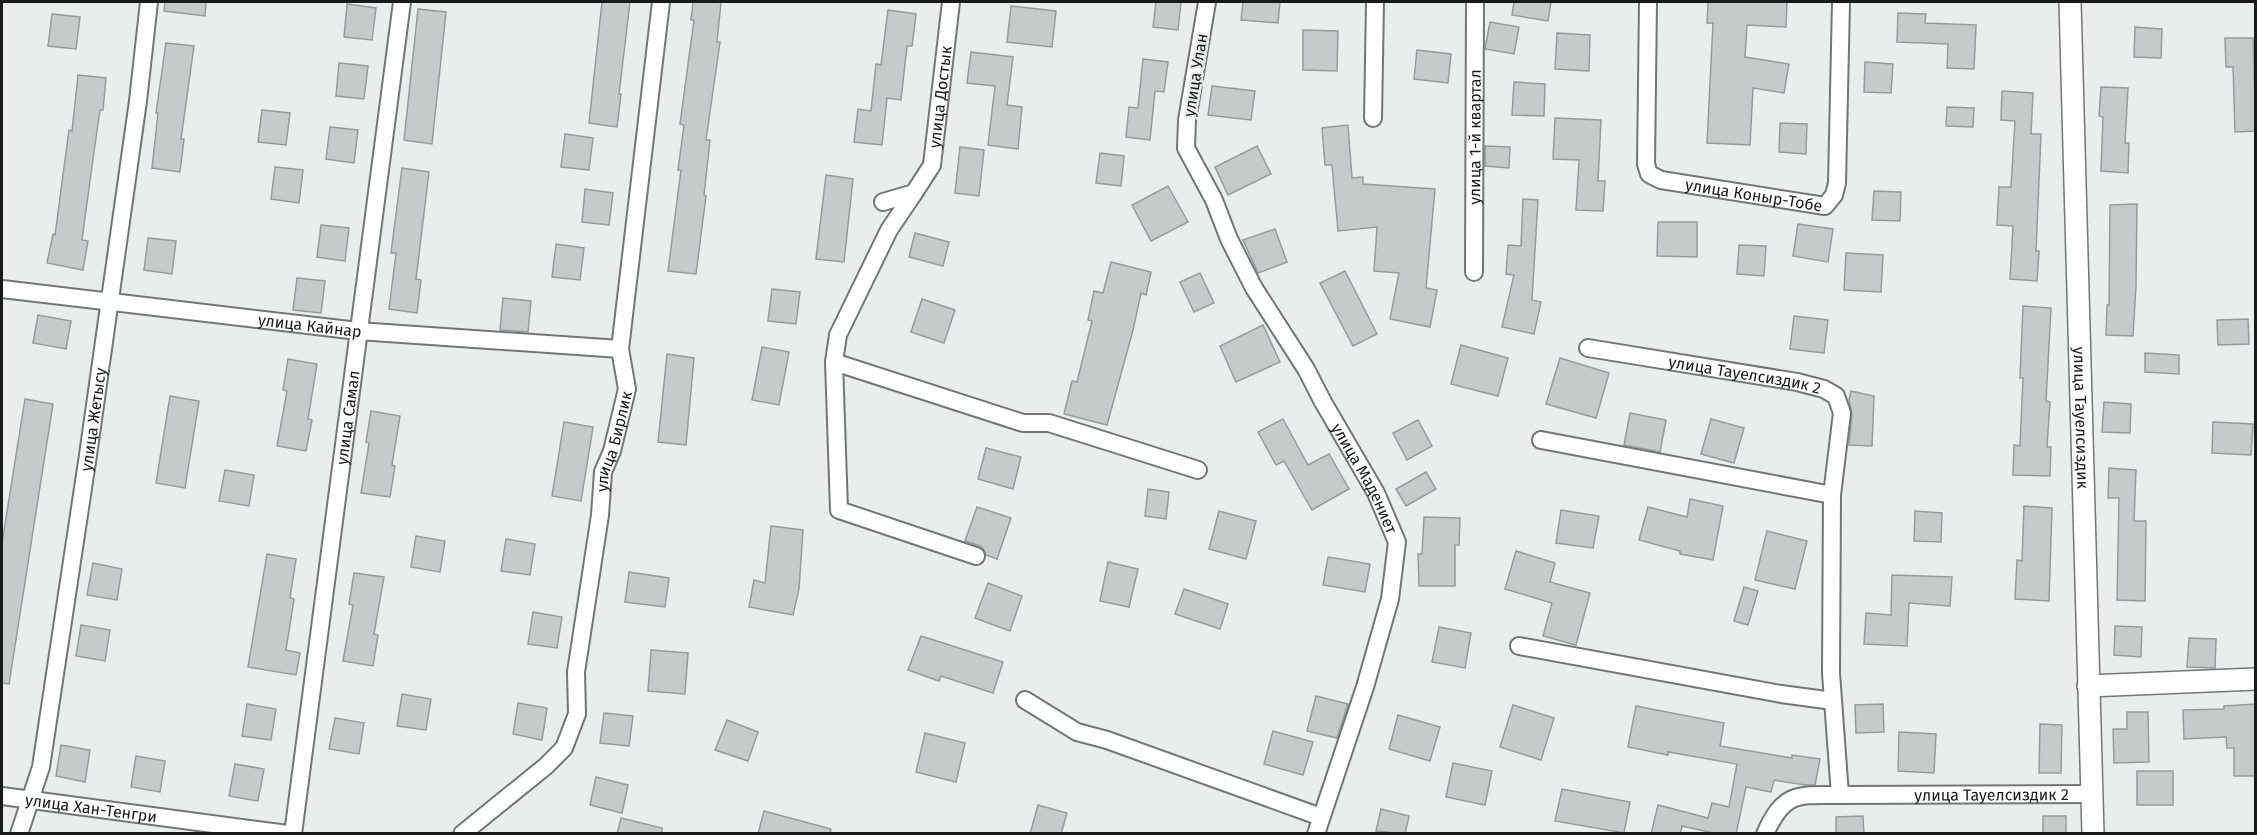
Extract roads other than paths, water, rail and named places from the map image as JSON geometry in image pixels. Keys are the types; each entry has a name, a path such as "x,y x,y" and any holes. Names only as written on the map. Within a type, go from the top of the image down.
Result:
{"street":[{"name":"улица Жетысу","path":"19,834 41,767 138,101 149,2"},
{"name":"улица Самал","path":"293,834 402,2"},
{"name":"улица Бирлик","path":"462,834 546,766 564,748 577,714 576,672 600,515 603,472 612,451 627,389 620,349 660,2"},
{"name":"улица Достык","path":"951,2 932,165 889,230 838,335 834,362 839,510 976,556"},
{"name":"улица Улан","path":"1186,148 1187,120 1207,2"},
{"path":"1373,118 1375,2"},
{"name":"улица 1-й квартал","path":"1474,272 1475,2"},
{"name":"улица Коныр-Тобе","path":"1648,2 1646,164 1649,174 1662,180 1825,206 1834,195 1837,183 1841,2"},
{"name":"улица Тауелсиздик","path":"2070,2 2093,834"},
{"name":"улица Мадениет","path":"1186,148 1215,200 1230,239 1254,288 1306,369 1376,493 1397,542 1390,599 1365,687 1316,834"},
{"path":"883,202 915,193"},
{"name":"улица Кайнар","path":"2,289 358,331 620,349"},
{"name":"улица Тауелсиздик 2","path":"1588,348 1797,382 1824,389 1836,396 1842,413 1832,495 1831,673 1840,795 2092,794"},
{"path":"834,362 1023,423 1049,423 1198,470"},
{"path":"1541,440 1832,495"},
{"path":"1519,646 1781,694 1833,701"},
{"path":"2088,686 2256,680"},
{"path":"1025,700 1077,732 1107,740 1321,817"},
{"path":"1765,834 1775,812 1797,795 1840,795"},
{"name":"улица Хан-Тенгри","path":"2,796 288,834"}]}
